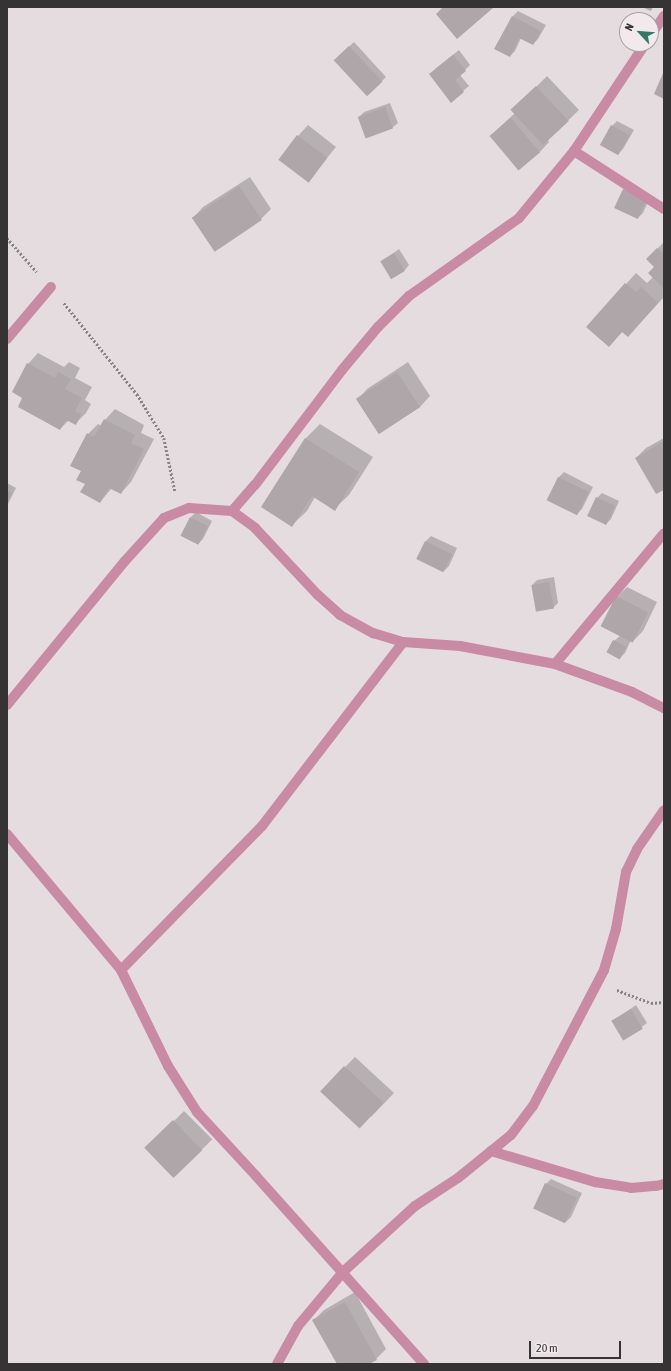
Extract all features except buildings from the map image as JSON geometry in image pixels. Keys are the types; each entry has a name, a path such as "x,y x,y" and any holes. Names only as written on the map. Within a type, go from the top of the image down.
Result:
{"street":[{"path":"232,511 255,485 342,370 378,327 409,296 519,218 574,151 640,52"},
{"path":"574,151 664,209"},
{"path":"7,339 51,287"},
{"path":"7,705 124,561 164,518 178,511 189,508 232,511 255,528 318,595 340,616 373,634 403,642 460,646 555,664 632,692 664,708"},
{"path":"555,664 664,533"},
{"path":"121,970 262,826 403,642"},
{"path":"277,1364 298,1326 343,1272 415,1206 458,1178 511,1135 533,1106 604,970 616,929 626,872 637,849 664,810"},
{"path":"7,834 121,970 168,1066 197,1112 343,1272 424,1364"},
{"path":"491,1151 596,1182 631,1188 664,1184"}],"path":[{"path":"7,238 51,287 137,394 164,438 178,511"},
{"path":"598,983 651,1003 664,1002"}]}
